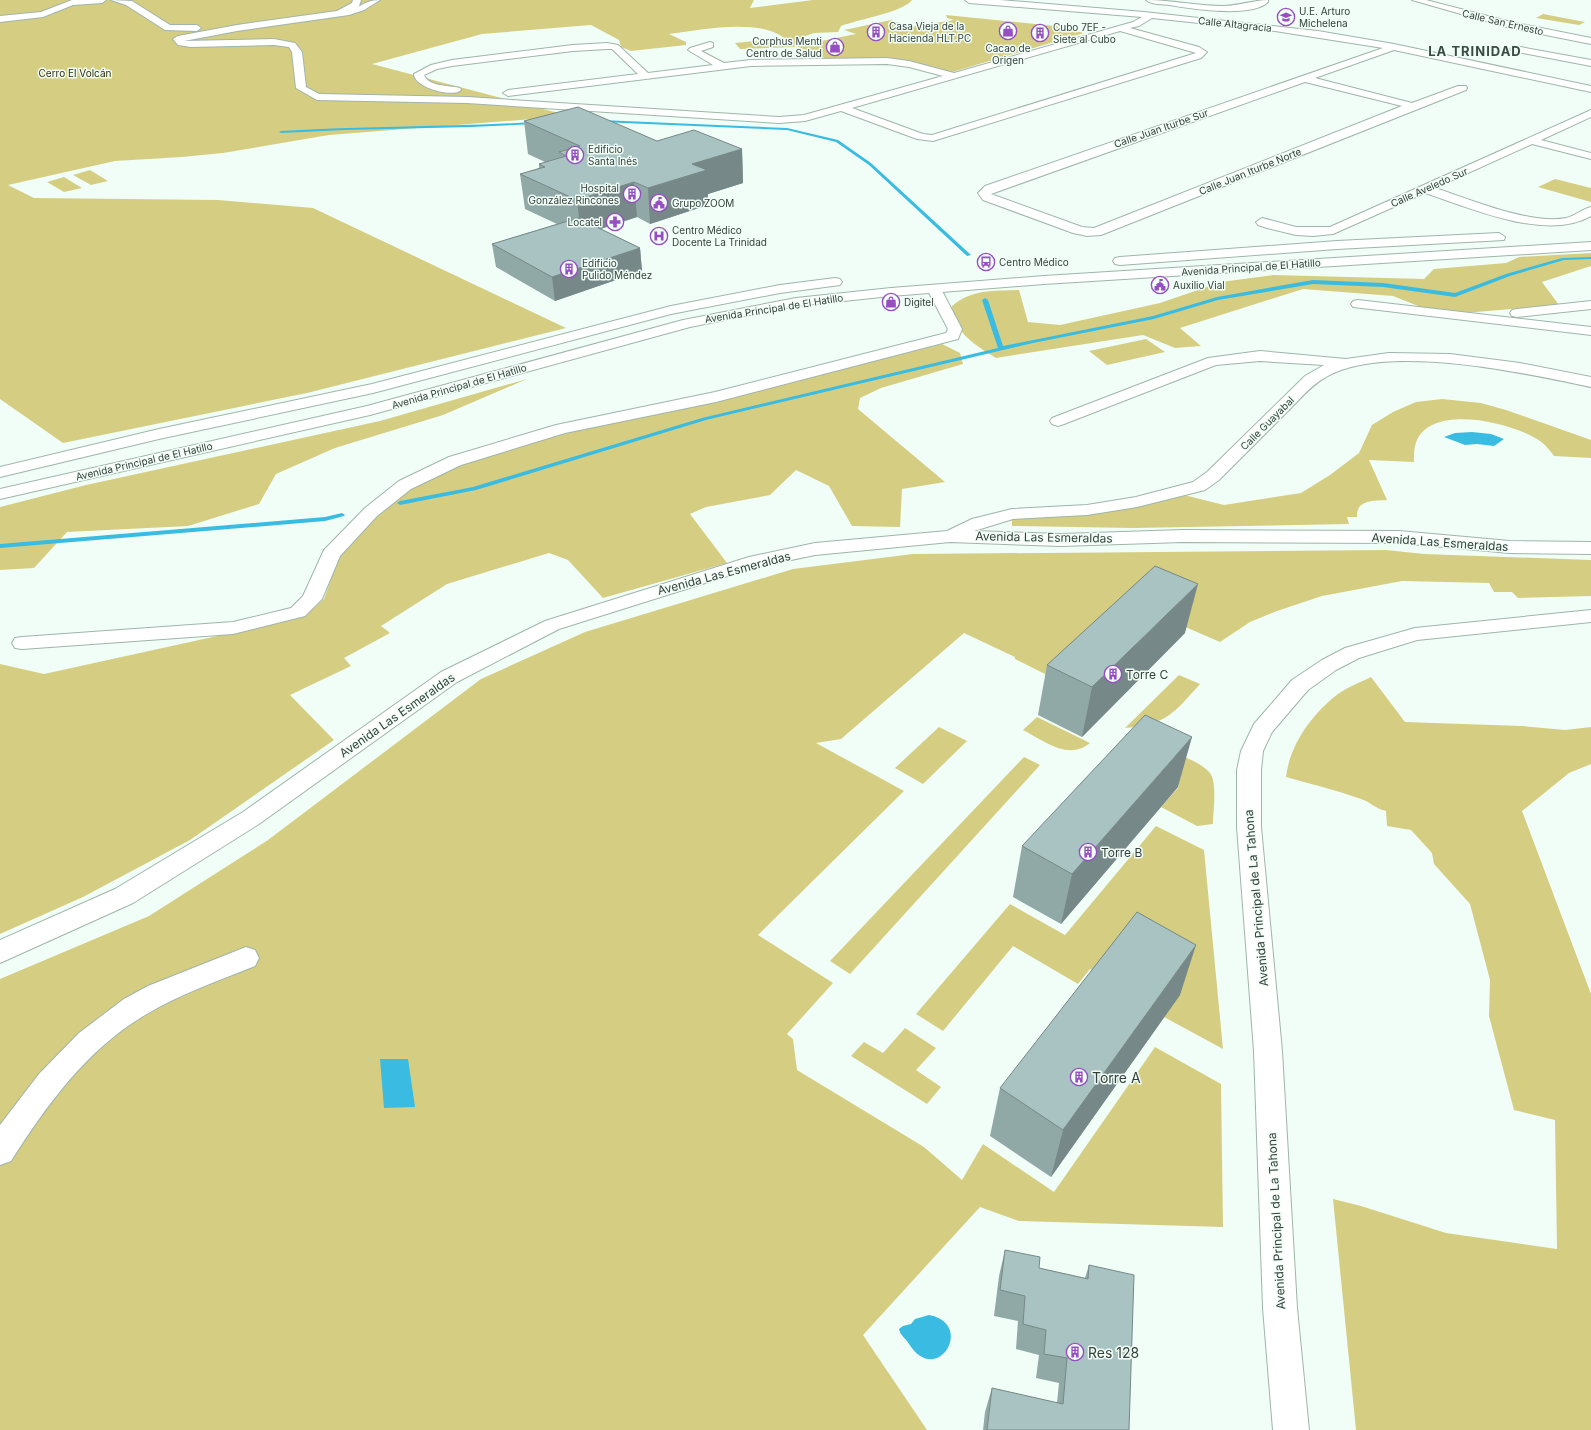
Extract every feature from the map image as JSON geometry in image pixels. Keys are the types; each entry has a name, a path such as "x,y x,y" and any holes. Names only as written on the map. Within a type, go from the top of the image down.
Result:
{"street":[{"path":"0,19 43,14 72,4 102,0"},
{"path":"115,0 129,3 168,28 237,28"},
{"path":"339,13 356,4 357,0"},
{"path":"376,0 368,6 354,11 237,28 178,39 181,43 191,44 281,43 292,45 291,52 301,88 317,97 467,100 779,120 805,118 839,107 1136,24 1149,16"},
{"name":"Calle Altagracia","path":"969,0 1278,29 1394,47 1591,90"},
{"path":"1150,0 1228,8 1255,5 1264,2 1264,0"},
{"name":"Calle San Ernesto","path":"1416,0 1541,32 1591,41"},
{"path":"839,107 921,136 933,138 1198,56 1202,52 1196,49 1118,28"},
{"path":"1541,32 1512,51 1591,63"},
{"path":"262,51 281,43"},
{"path":"710,45 693,50 722,66"},
{"path":"646,76 616,47 594,46 452,63 426,70 419,74 419,78 426,84 434,87 505,93 646,76 722,66 769,62 887,61 909,64 952,75"},
{"name":"Calle Juan Iturbe Sur","path":"1037,215 987,197 984,193 989,189 1394,47"},
{"path":"1485,66 1497,59"},
{"path":"1303,78 1413,106"},
{"name":"Calle Juan Iturbe Norte","path":"1037,215 1087,232 1096,232 1462,88"},
{"name":"Calle Aveledo Sur","path":"1262,222 1293,232 1316,233 1332,230 1591,113"},
{"path":"1530,140 1591,156"},
{"path":"1425,189 1531,220 1564,222 1576,219 1591,211"},
{"path":"1545,235 1591,234"},
{"name":"Avenida Principal de El Hatillo","path":"1107,262 1345,244 1515,236"},
{"name":"Avenida Principal de El Hatillo","path":"0,494 370,410 688,323 803,301 839,296 1044,280 1591,246"},
{"name":"Avenida Principal de El Hatillo","path":"0,472 156,435 337,398 626,320 707,301 792,287 846,281"},
{"path":"22,643 233,628 298,612 312,599 331,554 371,512 405,485 455,461 562,428 716,397 952,336 932,289"},
{"path":"1358,304 1591,330"},
{"path":"1474,318 1591,305"},
{"path":"1058,421 1213,361 1260,356 1348,363"},
{"name":"Calle Guayabal","path":"950,536 978,523 1012,514 1086,510 1137,502 1199,486 1213,476 1311,379 1322,372 1348,363 1370,358 1437,357 1490,361 1591,382"},
{"name":"Avenida Las Esmeraldas","path":"0,952 124,896 251,818 449,677 552,625 749,564 815,549 950,536 1061,540 1183,536 1399,537 1510,547 1591,548"},
{"name":"Avenida Principal de La Tahona","path":"1291,1430 1280,1308 1268,1051 1249,827 1248,770 1252,751 1262,729 1300,685 1329,665 1352,653 1415,634 1591,616"},
{"path":"0,1151 18,1123 57,1073 107,1026 158,994 246,958"}],"green space":[{"name":"Cerro El Volcán","path":"0,0 754,0 750,8 813,0 912,0 900,8 890,12 841,26 838,32 814,33 803,37 794,45 795,47 740,49 735,43 784,38 773,32 759,28 744,27 712,28 669,34 686,42 686,45 631,51 621,47 619,40 591,25 482,34 372,64 570,116 329,135 223,153 115,161 8,185 34,198 218,200 313,208 566,328 307,393 63,443 0,399"},
{"path":"1543,14 1585,22 1579,25 1536,18"},
{"path":"946,15 1055,26 1084,33 949,73 901,60 829,60 796,46 856,34 844,30 891,20 910,27 954,20 947,18"},
{"path":"90,170 108,181 91,185 73,175"},
{"path":"64,177 82,188 64,192 47,182"},
{"path":"1555,179 1591,188 1591,202 1538,187"},
{"path":"1591,253 1591,266 1542,282 1559,305 1441,315 1393,296 1303,289 1180,328 1201,346 1175,348 1143,335 996,358 974,343 961,331 953,315 952,306 967,296 975,294 992,291 1019,290 1028,322 1060,325 1160,303 1221,282 1273,275 1424,279 1434,269 1506,263 1519,257"},
{"path":"1146,339 1165,352 1107,365 1089,351"},
{"path":"942,344 960,353 963,364 881,388 860,398 858,409 945,482 902,489 900,527 852,526 829,486 796,470 770,495 706,507 690,514 727,563 603,598 568,560 549,553 447,584 381,626 390,633 344,658 351,666 290,695 334,740 190,840 83,897 0,934 0,664 44,674 304,617 324,599 340,555 381,513 414,486 465,461 555,434 723,399"},
{"path":"527,379 443,415 335,448 276,474 259,504 188,526 67,532 34,568 0,570 0,507 86,485 380,421"},
{"path":"1442,399 1481,403 1506,410 1591,440 1591,458 1554,456 1540,441 1513,428 1495,423 1458,419 1441,422 1428,428 1418,438 1414,449 1414,462 1369,460 1387,500 1372,501 1363,504 1358,511 1357,517 1347,517 1349,524 1133,528 1012,526 1012,514 1087,510 1176,493 1224,505 1301,493 1330,475 1359,453 1372,425 1393,412 1416,402"},
{"path":"1386,550 1424,554 1591,560 1591,596 1518,598 1512,592 1494,592 1489,583 1402,581 1322,596 1277,611 1250,622 1220,642 1139,607 1053,678 1015,659 1015,657 964,633 841,739 816,743 904,791 758,935 833,983 787,1034 793,1039 797,1070 924,1147 962,1180 983,1144 1054,1192 1155,1047 1221,1084 1223,1227 1019,1221 980,1207 863,1335 927,1430 0,1430 0,979 149,916 268,840 481,679 585,632 793,569 913,554"},
{"path":"1179,675 1200,684 1183,703 1168,716 1151,724 1125,728"},
{"path":"1371,677 1405,722 1522,726 1565,730 1591,727 1591,764 1569,773 1522,811 1591,994 1591,1430 1356,1430 1333,1199 1361,1206 1446,1233 1557,1249 1555,1120 1514,1110 1489,1016 1490,980 1470,904 1434,864 1432,853 1411,830 1387,826 1386,811 1379,809 1364,800 1286,777 1292,753 1311,720 1338,694"},
{"path":"1037,717 1090,743 1082,748 1074,750 1065,750 1048,744 1023,730"},
{"path":"939,727 967,741 923,784 895,768"},
{"path":"1024,757 1040,765 850,974 830,961"},
{"path":"1185,757 1204,767 1212,776 1214,789 1213,824 1197,826 1161,807 1178,788"},
{"path":"1156,826 1204,850 1223,1049 1164,1017 1179,995 1110,980 1090,969 1078,984 1013,946 943,1031 916,1014 1010,904 1065,935"},
{"path":"905,1028 936,1048 916,1070 941,1087 927,1104 851,1056 864,1042 883,1053"}],"water":[{"path":"1472,432 1491,434 1504,439 1494,446 1477,444 1465,445 1444,437 1455,433"},
{"path":"380,1059 408,1059 415,1107 384,1108"},
{"path":"929,1315 943,1321 950,1330 951,1340 947,1349 940,1357 931,1359 920,1356 902,1336 899,1329 903,1326 911,1324 915,1319"}],"building":[{"path":"578,107 657,141 694,130 742,149 692,164 707,170 648,188 634,182 577,200 520,174 545,167 539,164 566,156 559,152 580,146 524,121"},
{"path":"578,218 640,248 552,277 492,244"},
{"path":"1155,566 1198,584 1092,687 1047,665"},
{"path":"1145,715 1192,737 1072,874 1022,846"},
{"path":"1137,912 1196,945 1063,1130 1000,1088"},
{"path":"1005,1250 1040,1257 1039,1268 1088,1279 1089,1265 1134,1275 1129,1430 987,1430 992,1388 1063,1404 1067,1358 1044,1354 1046,1330 1023,1324 1025,1296 1000,1290"}],"waterway":[{"path":"601,121 787,129 837,141 870,164 969,255"},
{"path":"281,132 535,123"},
{"path":"1001,349 1154,317 1217,299 1313,282 1383,285 1455,295 1508,275 1564,259 1591,258"},
{"path":"985,300 1001,349"},
{"path":"400,503 474,489 704,419 1001,349"},
{"path":"0,546 325,519 342,515"}],"place":[{"name":"U.E. Arturo Michelena","path":"1286,17"},
{"name":"Cacao de Origen","path":"1008,31"},
{"name":"Casa Vieja de la Hacienda HLT.PC","path":"876,32"},
{"name":"Cubo 7EF - Siete al Cubo","path":"1040,33"},
{"name":"Corphus Menti Centro de Salud","path":"835,47"},
{"name":"Edificio Santa Inés","path":"575,155"},
{"name":"Hospital González Rincones","path":"632,194"},
{"name":"Grupo ZOOM","path":"659,203"},
{"name":"Locatel","path":"615,222"},
{"name":"Centro Médico Docente La Trinidad","path":"659,236"},
{"name":"Centro Médico","path":"986,262"},
{"name":"Edificio Pulido Méndez","path":"569,269"},
{"name":"Auxilio Vial","path":"1160,285"},
{"name":"Digitel","path":"891,302"},
{"name":"Torre C","path":"1113,674"},
{"name":"Torre B","path":"1088,852"},
{"name":"Torre A","path":"1079,1077"},
{"name":"Res 128","path":"1075,1352"}],"district":[{"name":"LA TRINIDAD","path":"1475,51"}]}
